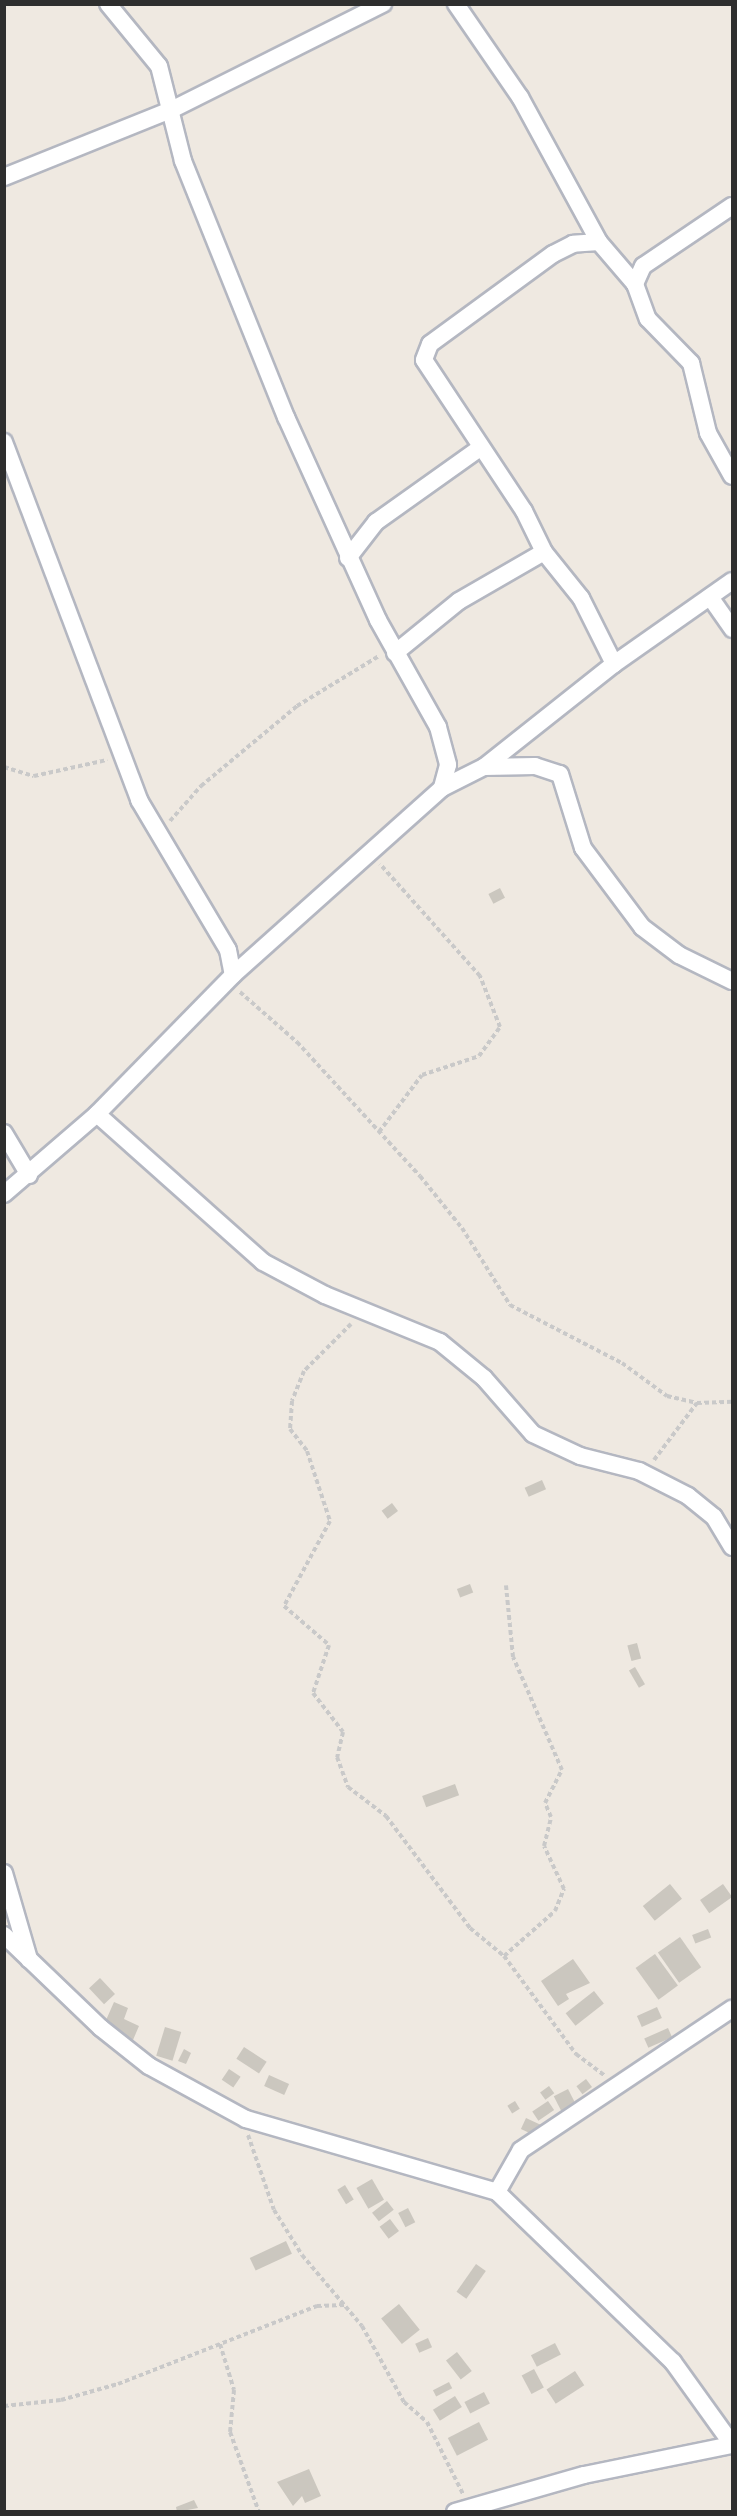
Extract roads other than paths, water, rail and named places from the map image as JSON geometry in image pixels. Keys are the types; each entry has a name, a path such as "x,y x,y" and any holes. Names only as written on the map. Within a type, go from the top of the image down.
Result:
{"street":[{"path":"108,4 159,66 173,109 183,161 348,558 445,746 448,765 442,788"},
{"path":"4,177 173,109 383,4"},
{"path":"456,4 520,97 599,242 635,285 648,319 691,363 708,433 732,476"},
{"path":"635,285 644,266 732,206"},
{"path":"599,242 573,244 554,254 424,351 430,376 524,511 544,552 581,598 614,664"},
{"path":"4,442 123,757 158,835 228,950 233,975"},
{"path":"348,558 376,522 480,448"},
{"path":"394,651 459,601 544,552"},
{"path":"4,1194 98,1114 233,975 442,788 484,767 614,664 732,581"},
{"path":"710,597 732,629"},
{"path":"484,767 535,766 560,774 583,848 642,927 672,951 732,981"},
{"path":"98,1114 248,1251 325,1295 368,1310 458,1355 533,1434 580,1456 639,1471 705,1508 732,1547"},
{"path":"4,1133 29,1175"},
{"path":"4,1873 29,1959"},
{"path":"4,1935 149,2066 246,2120 496,2192 673,2362 732,2444 584,2475 455,2511"},
{"path":"496,2192 516,2154 732,2009"}]}
